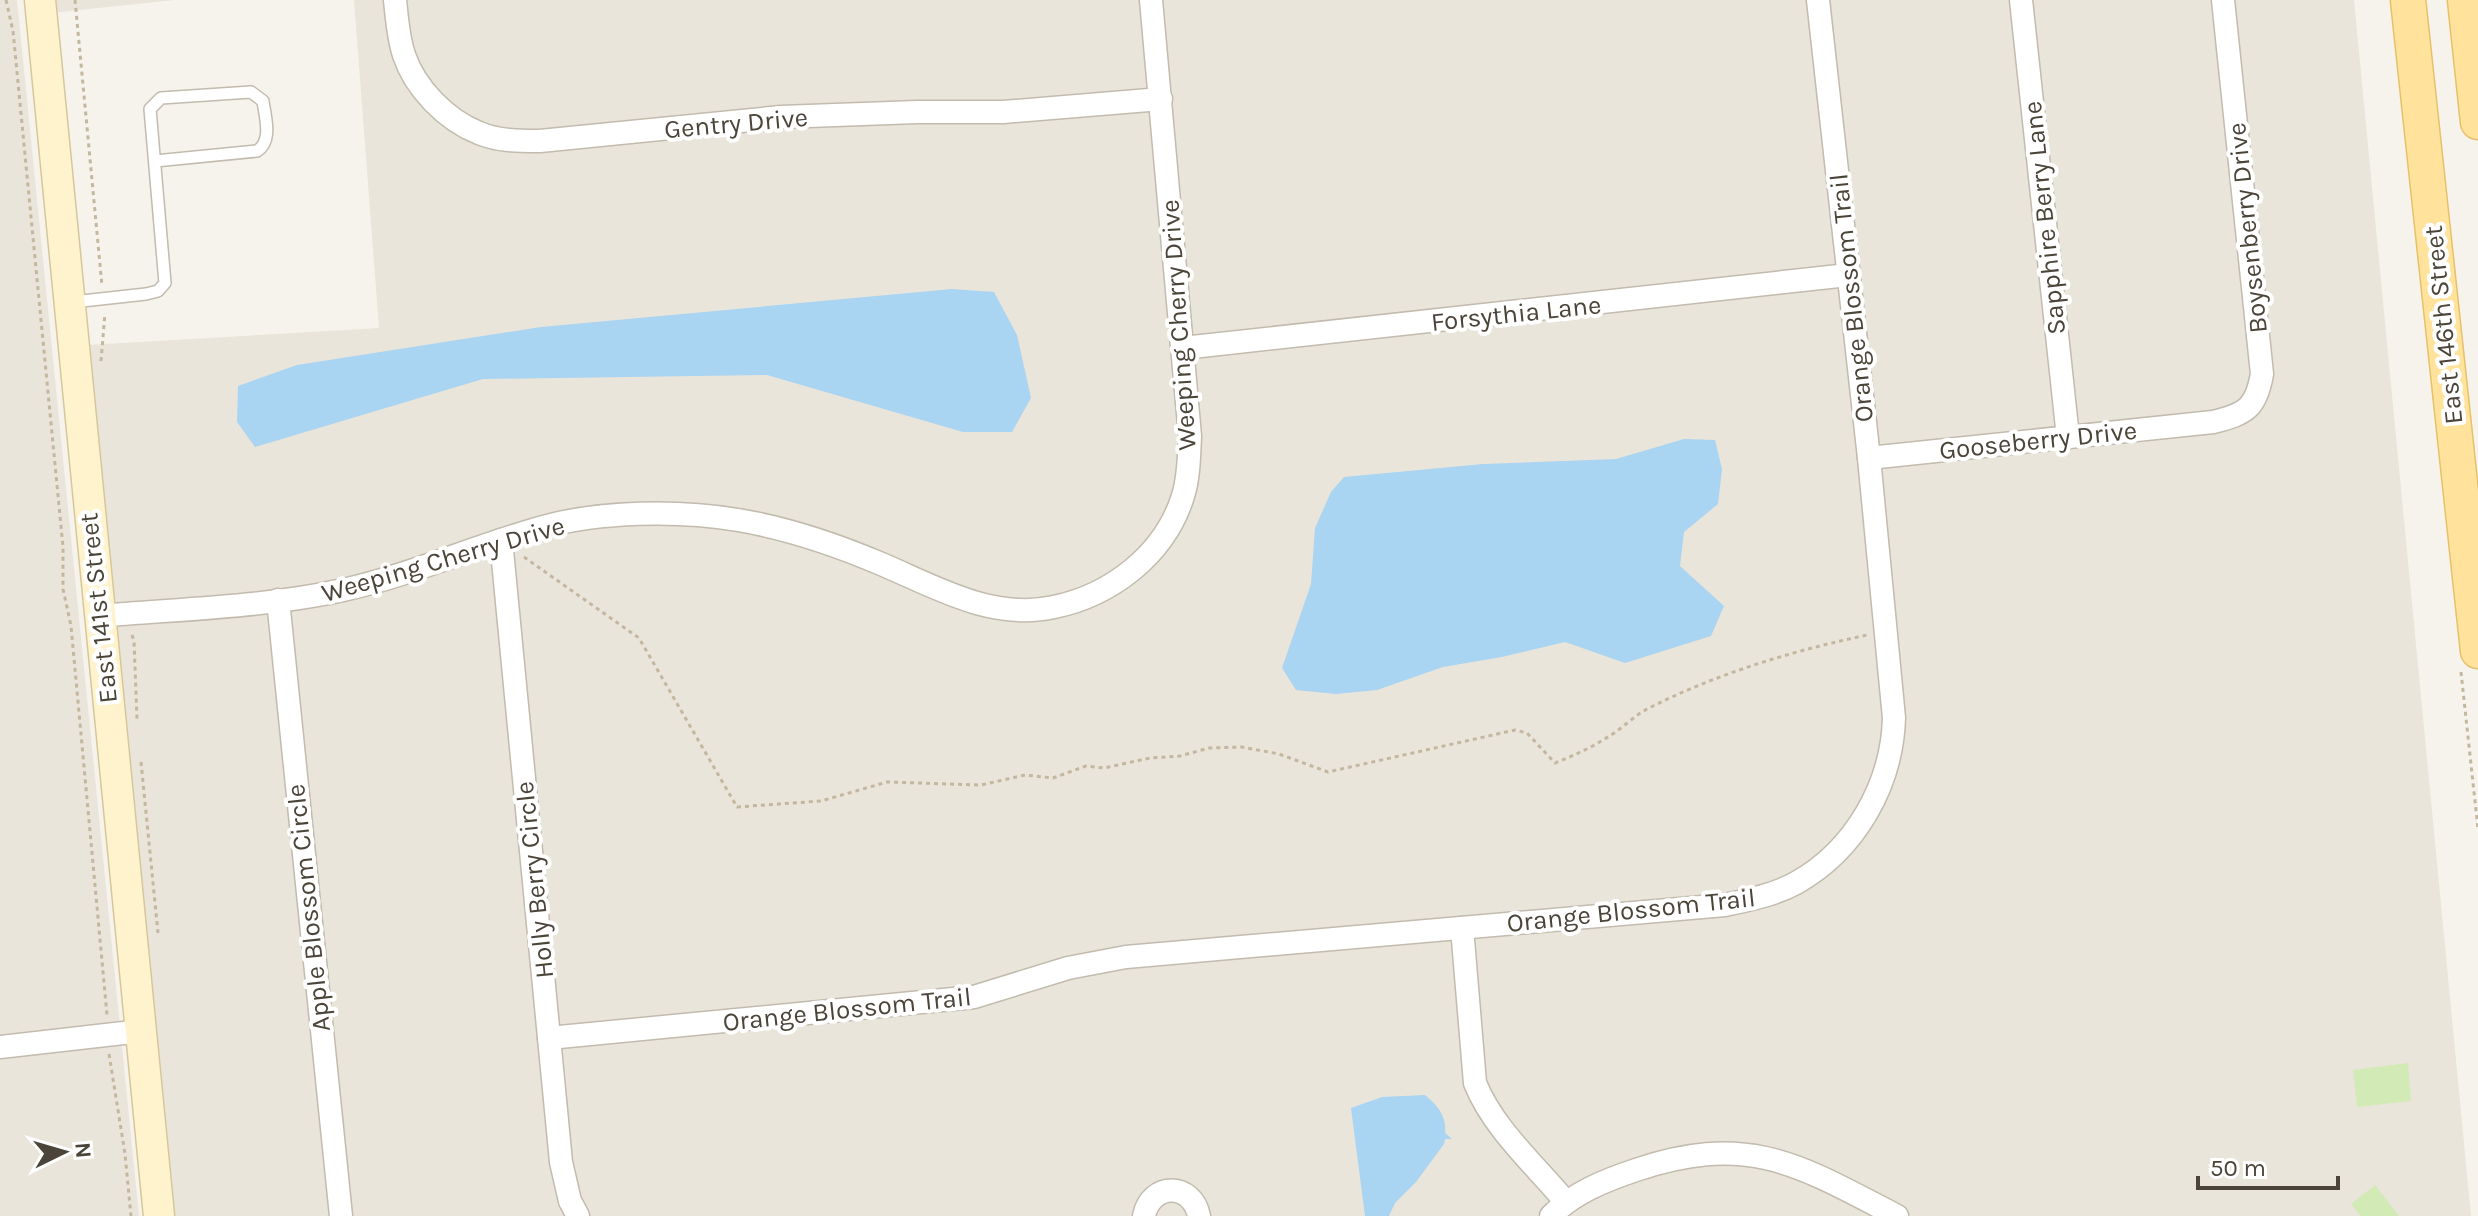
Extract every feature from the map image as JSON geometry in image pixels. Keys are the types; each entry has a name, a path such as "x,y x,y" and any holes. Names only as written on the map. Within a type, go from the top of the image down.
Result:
{"main road":[{"name":"East 146th Street","path":"2408,0 2478,651"},
{"path":"2465,0 2478,122"}],"street":[{"name":"East 141st Street","path":"40,0 159,1216"},
{"name":"Gentry Drive","path":"395,0 404,56 428,95 460,123 480,134 518,141 781,117 1003,112 1161,99"},
{"name":"Weeping Cherry Drive","path":"99,616 278,600 346,589 545,527 599,517 689,515 786,530 829,544 964,600 1020,611 1089,597 1119,580 1162,539 1174,518 1183,496 1190,436 1151,0"},
{"name":"Orange Blossom Trail","path":"549,1038 974,997 1068,968 1126,957 1725,905 1770,894 1796,883 1840,849 1866,815 1883,779 1894,737 1894,718 1869,458 1818,0"},
{"name":"Sapphire Berry Lane","path":"2021,0 2068,437"},
{"name":"Boysenberry Drive","path":"2206,422 2233,417 2253,404 2262,374 2223,0"},
{"name":"Forsythia Lane","path":"1183,348 1848,275"},
{"name":"Gooseberry Drive","path":"1869,458 2206,422"},
{"name":"Holly Berry Circle","path":"501,540 561,1162 570,1201 578,1216"},
{"name":"Apple Blossom Circle","path":"278,600 341,1216"},
{"path":"1462,928 1475,1083 1493,1117 1558,1209 1621,1175 1664,1161 1709,1153 1748,1154 1790,1163 1897,1216"},
{"path":"0,1047 141,1031"},
{"path":"1144,1216 1153,1197 1170,1190 1188,1196 1199,1216"}],"lane":[{"path":"68,303 146,294 158,291 165,283 150,109 161,98 251,92 263,101 267,138 264,147 257,151 155,161"}],"path":[{"path":"6,0 14,47 63,547 63,589 71,626 109,1065 125,1154 131,1216"},
{"path":"75,0 106,322 101,359"},
{"path":"501,540 639,638 737,807 821,801 887,782 981,785 1025,775 1053,778 1086,766 1104,768 1150,758 1180,756 1209,748 1242,747 1279,754 1328,772 1515,730 1527,733 1555,763 1582,753 1648,708 1731,673 1812,647 1886,631"}],"shaded area":[{"path":"0,0 17,0 139,1216 0,1216"},
{"path":"50,0 175,0 51,13"},
{"path":"354,0 2354,0 2471,1216 174,1216 87,345 379,328"}],"green space":[{"path":"2408,1063 2411,1101 2357,1107 2353,1070"},
{"path":"2375,1185 2399,1216 2361,1216 2351,1204"}],"water":[{"path":"952,289 994,292 1017,335 1031,398 1012,432 963,432 767,375 483,379 255,447 237,422 238,386 297,365 541,327"},
{"path":"1684,439 1715,440 1722,469 1718,504 1684,532 1680,566 1724,606 1711,636 1625,663 1565,642 1443,667 1377,690 1336,694 1296,690 1282,668 1311,584 1315,528 1331,492 1344,477 1483,464 1616,459"},
{"path":"1425,1095 1440,1111 1445,1133 1452,1139 1445,1139 1416,1182 1395,1203 1389,1216 1365,1216 1351,1108 1382,1097"}]}
